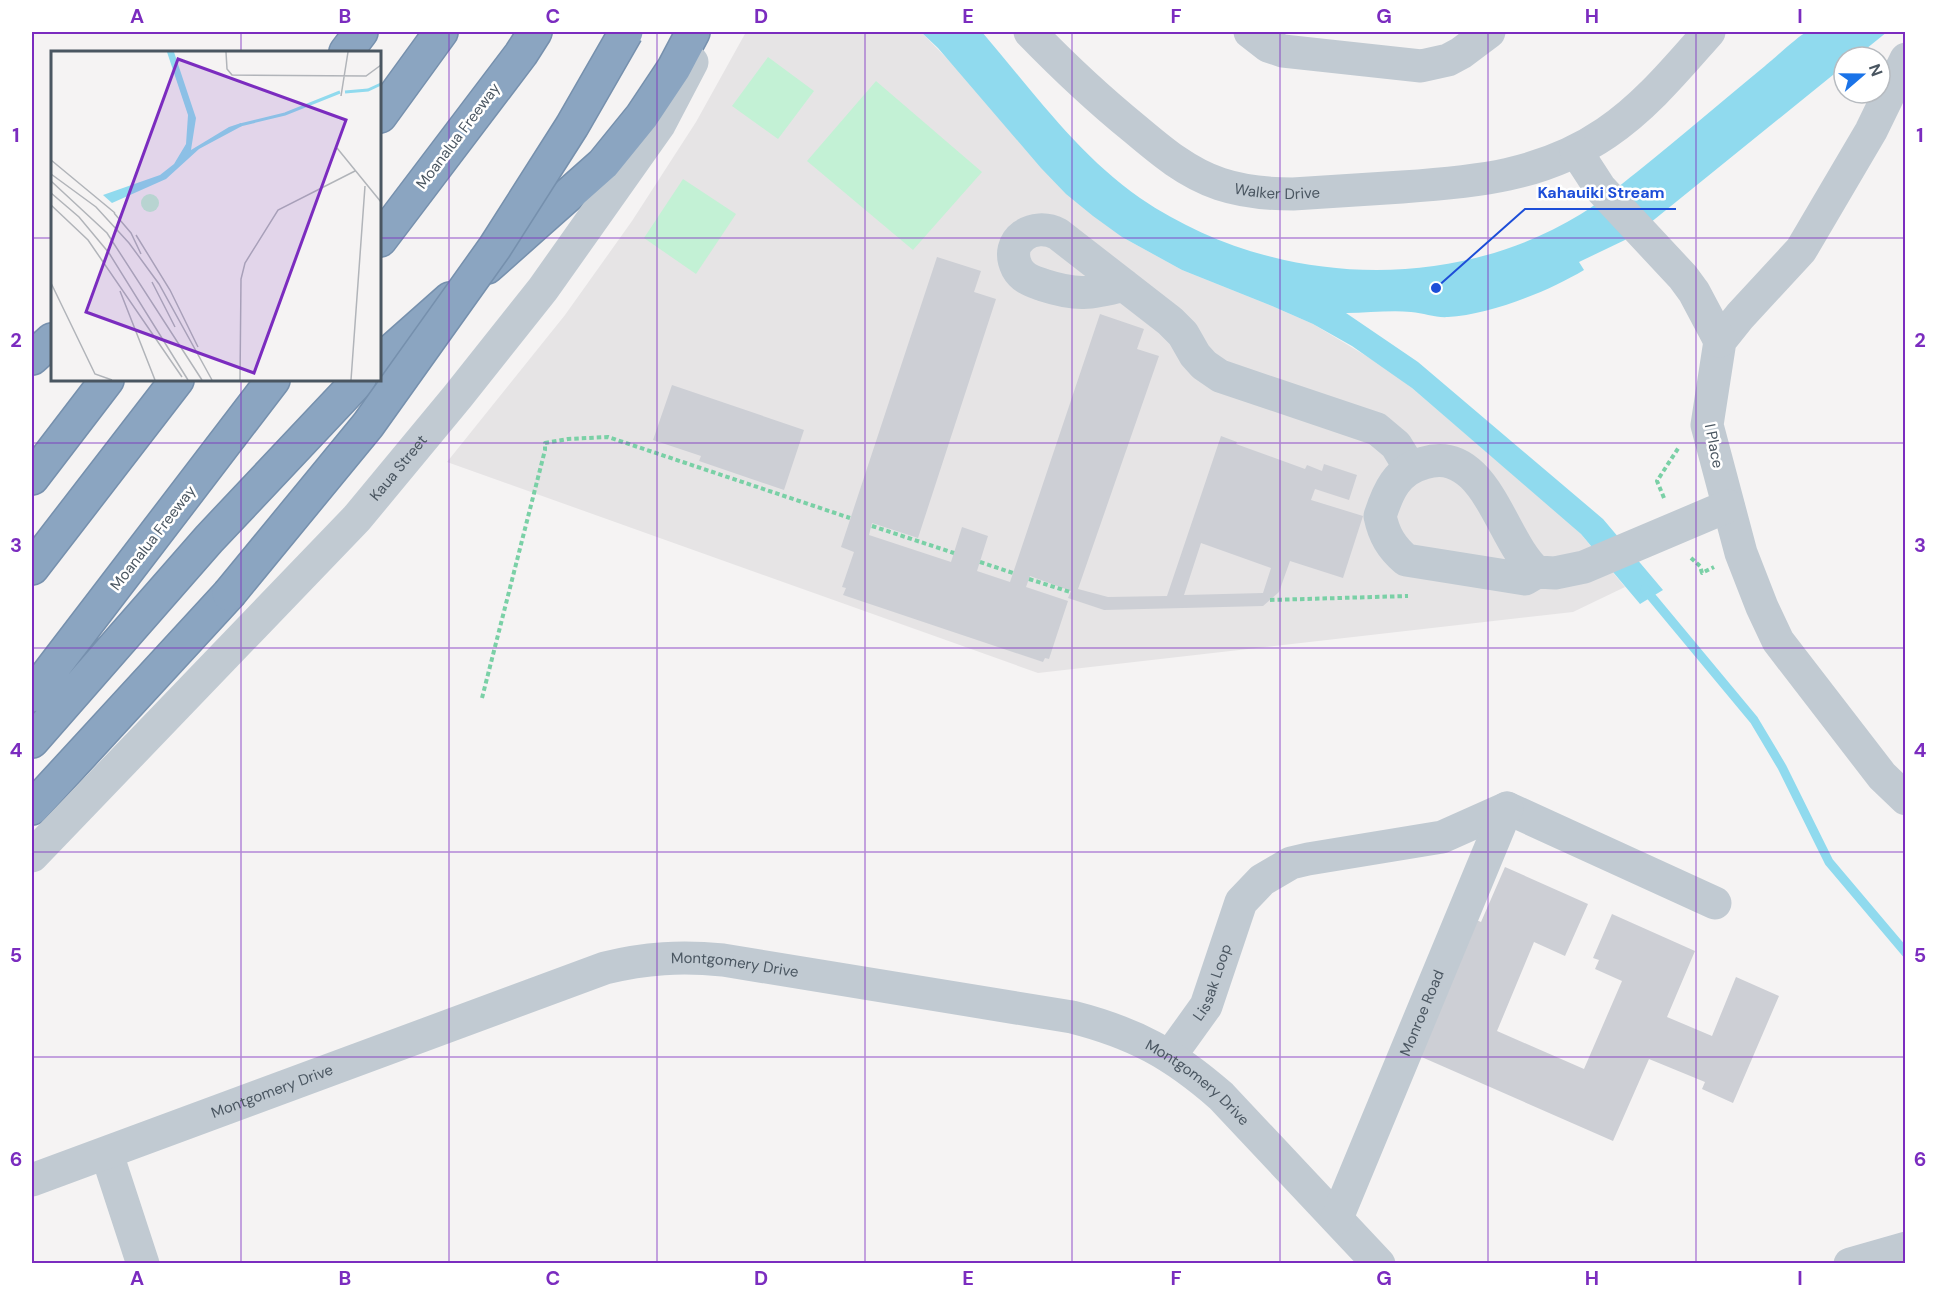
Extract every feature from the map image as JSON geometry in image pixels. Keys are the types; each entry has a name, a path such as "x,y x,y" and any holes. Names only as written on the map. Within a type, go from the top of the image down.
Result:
{"highway":[{"path":"381,115 441,32"},
{"name":"Moanalua Freeway","path":"381,239 535,32"},
{"path":"32,808 229,594 368,425 495,247 572,126 626,32"},
{"path":"381,360 603,164 642,116 674,68 693,32"},
{"path":"32,358 51,341"},
{"path":"32,478 106,381"},
{"path":"32,568 176,381"},
{"name":"Moanalua Freeway","path":"32,695 272,381"},
{"path":"32,741 209,539 358,381"}],"street":[{"name":"Kaua Street","path":"32,856 357,518 458,396 543,288 659,125 706,32"},
{"name":"Walker Drive","path":"1030,32 1114,111 1176,162 1197,174 1243,191 1293,195 1486,180 1546,164 1576,151 1605,134 1630,115 1658,90 1709,32"},
{"path":"1250,32 1260,41 1275,49 1421,66 1448,60 1489,32"},
{"name":"I Place","path":"1905,59 1871,131 1801,250 1720,341 1707,425 1741,553 1762,608 1778,641 1882,776 1905,799"},
{"path":"1576,151 1600,188 1694,292 1720,341"},
{"path":"1124,285 1170,321 1183,334 1195,355 1204,365 1220,376 1377,429 1396,445 1410,468"},
{"path":"1537,572 1522,558 1484,488 1466,469 1441,461 1428,461 1410,468 1395,481 1380,516 1387,540 1406,560 1525,579 1537,572 1572,571 1595,563 1728,506"},
{"path":"1487,573 1504,560 1512,538"},
{"path":"1507,808 1714,903"},
{"name":"Lissak Loop","path":"1170,1056 1206,1006 1241,902 1262,880 1291,863 1442,837 1507,808"},
{"name":"Monroe Road","path":"1337,1218 1507,808"},
{"name":"Montgomery Drive","path":"32,1180 605,968 657,958 690,957 723,960 1072,1017 1133,1035 1193,1071 1221,1096 1379,1263"},
{"path":"107,1154 143,1263"},
{"path":"1850,1263 1905,1248"}],"path":[{"path":"1662,533 1657,481 1684,440 1707,425"},
{"path":"482,698 545,450 545,442 608,437 850,518"},
{"path":"872,526 954,553"},
{"path":"980,562 1013,573"},
{"path":"1029,579 1070,592"},
{"path":"1270,600 1283,600"}],"shaded area":[{"path":"746,32 921,32 1122,237 1182,270 1313,324 1383,366 1412,388 1567,521 1581,534 1625,587 1573,612 1038,673 447,462 565,315 632,221 696,122"}],"green space":[{"path":"768,57 814,91 778,139 732,106"},
{"path":"876,81 982,172 913,250 807,161"},
{"path":"683,179 736,214 696,274 644,238"}],"water":[{"path":"1821,30 1887,32 1871,45 1832,45 1832,76 1650,223 1627,239 1579,262 1584,270 1570,278 1519,301 1464,315 1443,317 1395,311 1346,313 1418,362 1603,519 1663,590 1640,604 1581,534 1412,388 1352,346 1313,324 1182,270 1122,237 1093,216 1066,194 1041,168 938,48 921,32 982,32 1056,120 1096,162 1140,198 1190,227 1244,249 1301,263 1359,270 1417,268 1474,258 1529,240 1581,214 1603,199 1803,34"}],"building":[{"path":"937,257 981,271 974,292 996,299 918,538 872,523 869,535 951,562 962,527 988,536 977,571 1010,582 1100,314 1144,329 1137,349 1159,356 1078,589 1108,597 1167,596 1221,436 1237,442 1236,444 1305,469 1307,465 1322,471 1324,464 1357,475 1349,500 1315,489 1311,500 1363,516 1343,578 1290,561 1279,592 1263,606 1104,610 1068,598 1071,591 1030,576 1026,587 1068,601 1049,659 1045,658 1043,662 843,595 846,588 842,587 854,552 841,547","holes":["1201,543 1271,568 1263,593 1184,595"]},
{"path":"672,385 804,430 784,490 699,461 701,456 653,440"},
{"path":"1505,867 1588,904 1565,956 1534,942 1497,1031 1584,1069 1622,981 1595,969 1599,960 1593,958 1612,914 1695,951 1667,1017 1712,1036 1736,977 1779,996 1733,1103 1702,1089 1705,1082 1649,1059 1613,1141 1417,1055 1474,919 1481,922"}],"waterway":[{"path":"1645,589 1754,720 1782,767 1829,862 1906,953"}],"place":[{"name":"Kahauiki Stream","path":"1436,288"}]}
